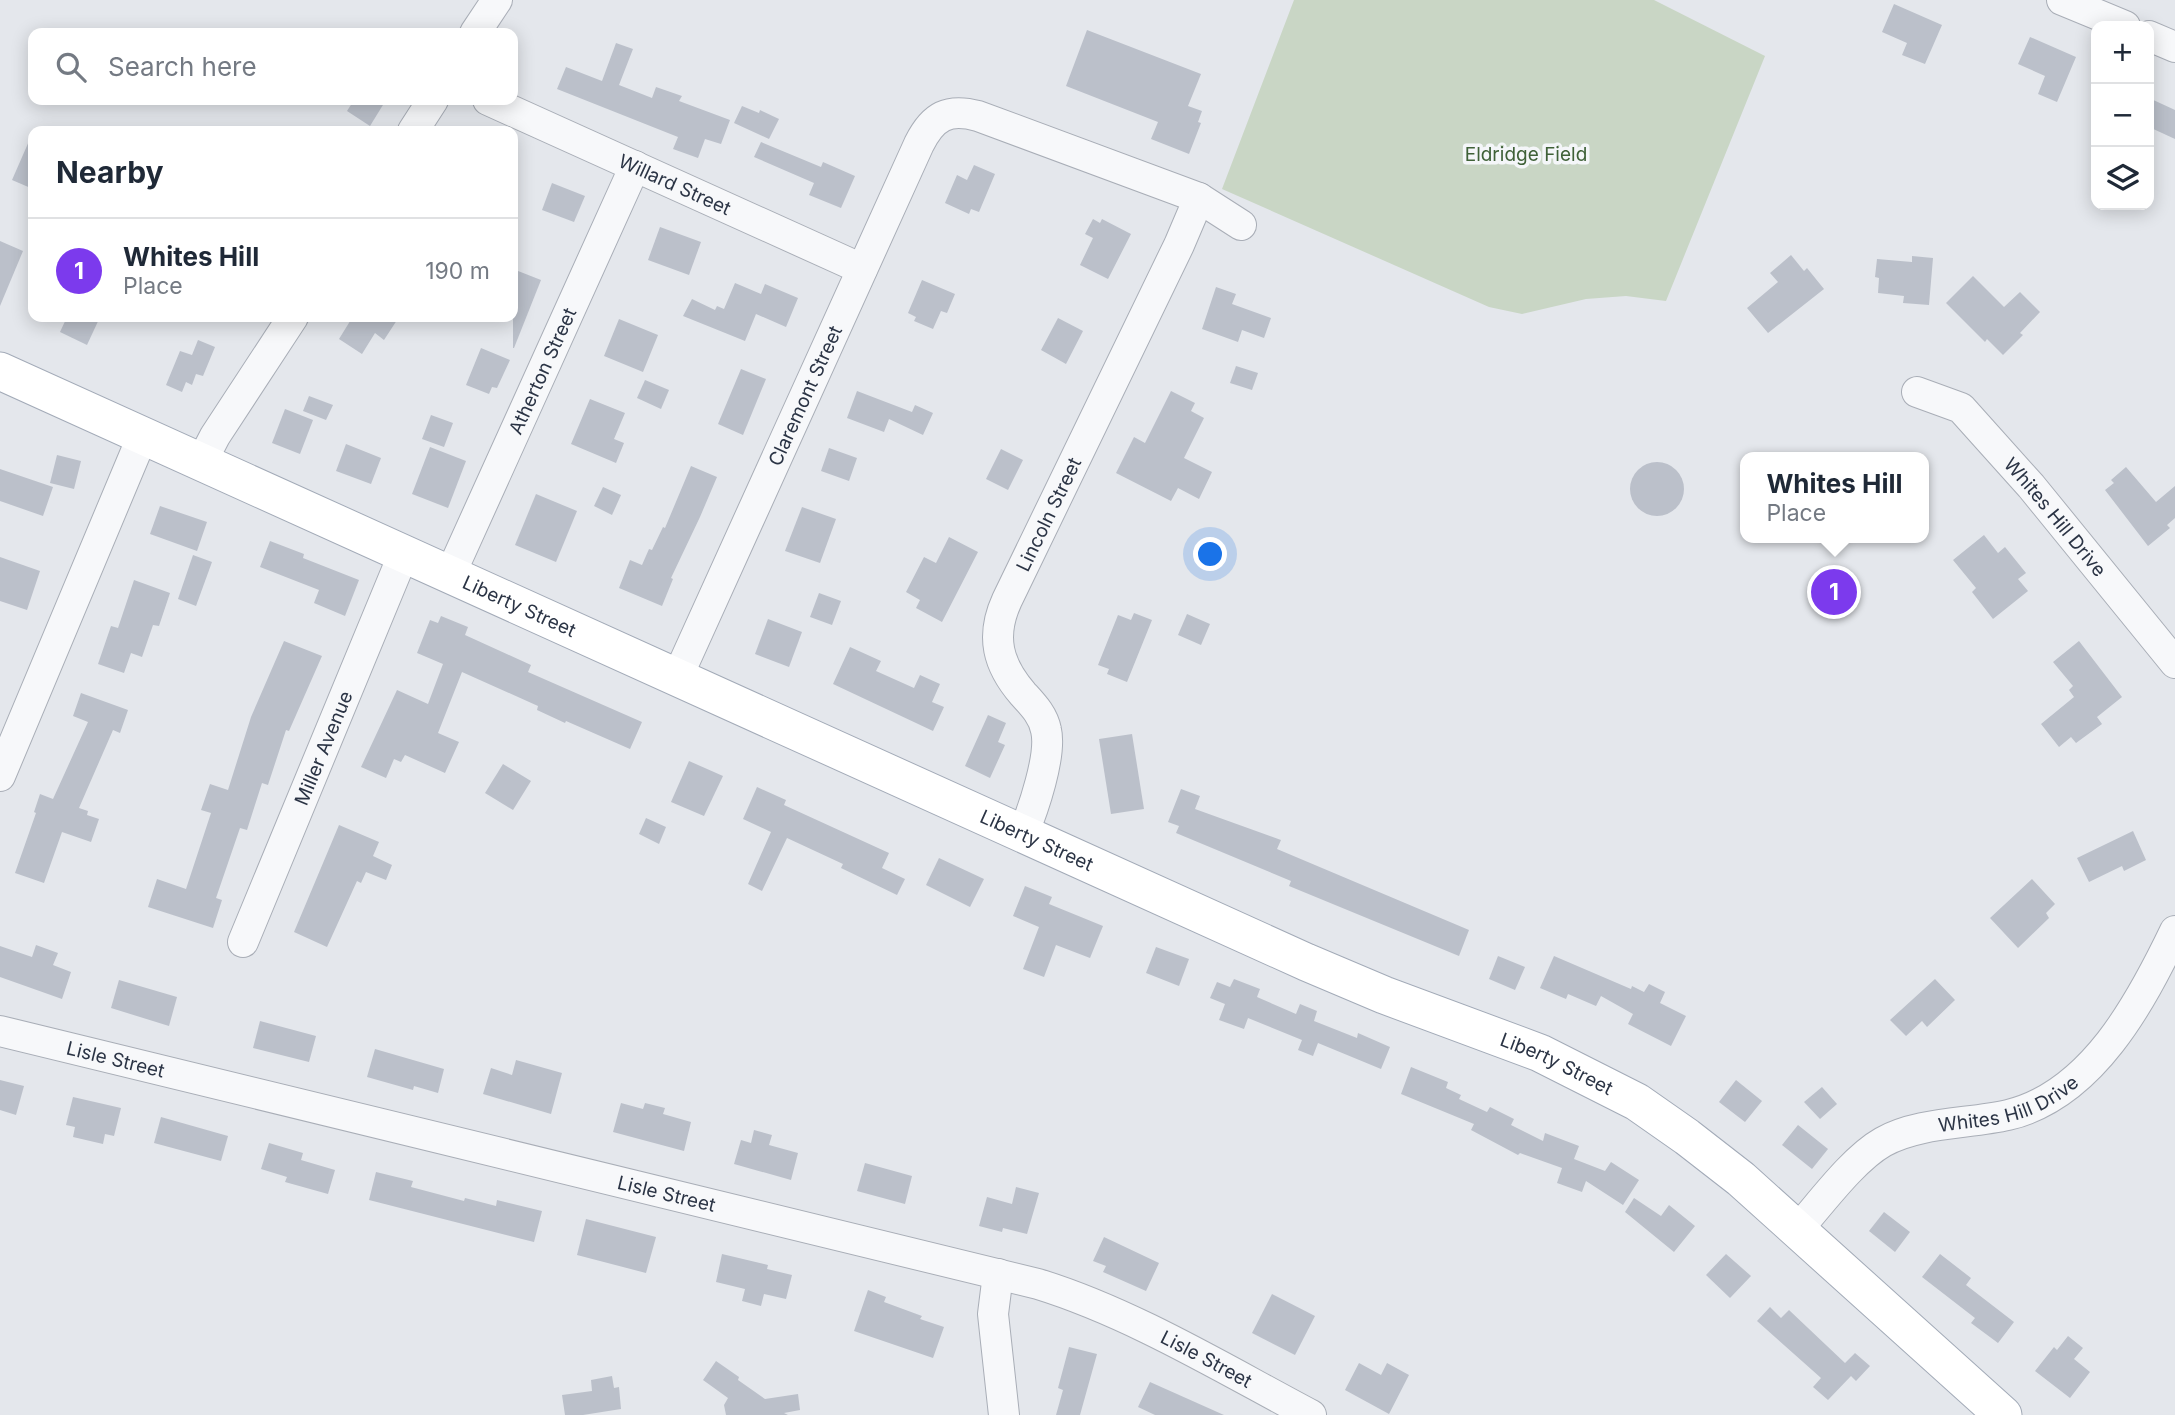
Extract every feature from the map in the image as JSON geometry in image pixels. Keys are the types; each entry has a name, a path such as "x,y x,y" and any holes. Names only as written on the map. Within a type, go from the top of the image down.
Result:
{"main road":[{"name":"Liberty Street","path":"0,371 1332,973 1519,1044 1598,1081 1637,1102 1723,1164 2003,1415"}],"street":[{"path":"478,28 497,0"},
{"path":"2062,0 2113,21"},
{"path":"2154,38 2175,47"},
{"path":"416,126 430,105"},
{"name":"Willard Street","path":"499,105 862,269"},
{"name":"Claremont Street","path":"677,678 919,144 931,125 940,117 958,113 978,116 1199,198"},
{"name":"Atherton Street","path":"450,575 635,166"},
{"path":"1199,198 1241,225"},
{"name":"Lincoln Street","path":"1023,834 1036,797 1047,736 1041,717 1005,670 998,647 999,621 1199,198"},
{"path":"202,461 210,444 290,322"},
{"name":"Whites Hill Drive","path":"1917,392 1961,408 2031,486 2175,663"},
{"path":"0,776 143,435"},
{"name":"Miller Avenue","path":"243,943 404,554"},
{"name":"Whites Hill Drive","path":"1798,1230 1854,1166 1882,1142 1906,1132 2009,1114 2049,1099 2060,1091 2095,1060 2123,1027 2175,931"},
{"name":"Lisle Street","path":"0,1031 1054,1289 1180,1345 1311,1415"},
{"path":"998,1274 993,1314 1004,1415"}],"green space":[{"name":"Eldridge Field","path":"1294,0 1654,0 1765,56 1666,301 1626,296 1586,299 1522,314 1489,307 1222,189"}],"building":[{"path":"1894,4 1942,25 1925,64 1902,55 1907,43 1882,32"},
{"path":"1087,30 1201,74 1188,106 1202,111 1198,122 1201,123 1189,154 1151,139 1158,122 1066,86"},
{"path":"2030,37 2076,57 2057,102 2038,94 2045,76 2018,64"},
{"path":"616,43 633,49 619,85 652,98 656,87 682,96 679,101 730,120 721,144 705,139 698,158 673,149 678,137 557,89 566,67 602,81"},
{"path":"2154,100 2175,110 2175,139 2154,129"},
{"path":"351,105 383,105 370,126 347,111"},
{"path":"742,106 759,113 760,110 779,119 769,139 734,123"},
{"path":"761,142 821,167 823,162 855,176 841,208 809,195 814,183 754,157"},
{"path":"28,143 28,187 12,180"},
{"path":"974,165 995,174 979,212 971,209 969,214 945,203 957,175 967,180"},
{"path":"552,183 585,196 574,222 542,210"},
{"path":"1093,219 1100,223 1102,219 1131,234 1108,279 1080,265 1093,238 1085,234"},
{"path":"660,227 701,242 689,275 648,260"},
{"path":"0,241 23,251 0,306"},
{"path":"1791,255 1804,271 1807,268 1824,289 1768,333 1747,308 1778,282 1770,273"},
{"path":"1912,256 1933,258 1929,305 1903,303 1904,296 1878,293 1879,278 1875,277 1877,259 1912,262"},
{"path":"518,271 541,280 513,348 513,322 518,322"},
{"path":"1973,276 2004,307 2020,292 2040,312 2020,333 2023,335 2003,355 1987,339 1985,342 1946,303"},
{"path":"922,280 955,294 947,313 941,311 933,329 914,321 916,317 908,313"},
{"path":"735,283 761,294 765,284 798,298 786,327 756,314 745,341 683,316 692,299 715,310 717,306 724,309"},
{"path":"1216,287 1236,294 1232,304 1271,318 1264,338 1242,330 1238,342 1202,329"},
{"path":"1058,318 1083,331 1066,364 1041,350"},
{"path":"619,319 658,335 643,372 604,356"},
{"path":"65,322 98,322 87,345 60,332"},
{"path":"350,322 396,322 384,340 375,333 362,354 339,339"},
{"path":"198,340 215,347 203,376 196,374 192,385 186,382 182,392 166,385 180,351 192,355"},
{"path":"481,348 510,360 497,388 492,387 489,394 466,385"},
{"path":"1236,366 1258,373 1252,390 1230,383"},
{"path":"741,369 766,379 743,435 718,424"},
{"path":"645,380 669,390 661,409 637,398"},
{"path":"857,391 912,412 915,405 933,413 923,435 889,419 884,432 847,418"},
{"path":"1171,391 1195,403 1191,411 1204,418 1184,458 1212,472 1199,499 1178,488 1171,501 1116,473 1134,437 1145,443"},
{"path":"309,396 333,405 326,420 303,411"},
{"path":"590,399 625,413 614,439 624,443 616,463 571,444"},
{"path":"285,409 313,420 300,454 272,443"},
{"path":"431,415 453,423 444,447 422,439"},
{"path":"346,444 381,458 371,484 336,471"},
{"path":"430,447 466,461 448,508 412,494"},
{"path":"829,448 857,458 849,481 821,471"},
{"path":"1001,449 1023,460 1008,490 986,479"},
{"path":"57,455 81,461 74,489 50,483"},
{"path":"1657,462 1676,470 1684,489 1676,508 1657,516 1638,508 1630,489 1638,470"},
{"path":"691,466 717,477 671,578 673,579 662,606 619,588 630,560 642,565 649,549 652,550 663,527 665,528"},
{"path":"2126,467 2156,502 2175,486 2175,518 2167,525 2170,528 2148,546 2105,490 2114,483 2111,480"},
{"path":"0,469 53,487 43,516 0,501"},
{"path":"603,487 621,495 612,515 594,506"},
{"path":"536,494 577,511 556,562 515,545"},
{"path":"160,506 207,522 197,551 150,534"},
{"path":"802,507 836,519 820,563 785,551"},
{"path":"1984,535 1998,553 2005,547 2026,573 2018,579 2028,591 1993,619 1972,592 1976,588 1953,560"},
{"path":"949,537 978,552 942,622 916,608 920,600 906,592 924,557 936,563"},
{"path":"270,541 304,554 303,558 359,580 345,616 314,603 319,590 260,567"},
{"path":"193,555 212,562 196,606 178,599"},
{"path":"0,557 40,571 27,610 0,601"},
{"path":"134,580 170,593 159,626 153,625 142,657 131,653 124,673 98,664 111,626 118,628"},
{"path":"819,593 841,601 832,625 810,617"},
{"path":"1134,613 1152,620 1127,682 1107,674 1109,669 1098,665 1118,615 1131,620"},
{"path":"1187,614 1210,624 1201,645 1178,635"},
{"path":"441,616 468,627 465,635 531,665 528,672 642,722 630,749 566,721 565,723 537,710 538,706 462,672 438,733 459,742 445,773 405,755 401,762 394,759 386,778 361,767 397,690 428,704 443,664 417,653 430,620 438,623"},
{"path":"768,619 802,632 789,667 755,654"},
{"path":"284,641 322,656 289,731 286,730 268,785 262,783 247,830 240,828 216,898 222,900 213,928 148,907 157,879 186,889 211,813 201,810 210,784 228,790 251,717"},
{"path":"2079,641 2122,697 2097,717 2102,724 2076,743 2071,737 2059,747 2041,724 2074,697 2069,690 2073,686 2053,662"},
{"path":"850,647 881,661 876,671 914,688 920,675 940,684 932,702 944,707 933,731 833,684"},
{"path":"81,693 128,710 120,733 113,730 79,808 88,811 87,815 99,819 91,842 62,832 44,883 15,873 40,794 53,799 88,722 73,716"},
{"path":"988,715 1006,723 998,742 1005,745 990,778 965,766"},
{"path":"1132,734 1144,809 1111,814 1099,739"},
{"path":"689,761 723,776 704,816 671,802"},
{"path":"503,764 531,781 513,810 485,793"},
{"path":"757,787 786,800 784,805 889,853 882,868 905,879 897,895 841,868 843,864 787,838 762,891 748,884 771,832 743,819"},
{"path":"1181,789 1200,796 1195,809 1281,840 1277,849 1469,930 1459,956 1289,886 1291,881 1176,833 1179,826 1168,822"},
{"path":"646,818 666,827 659,844 639,834"},
{"path":"339,825 379,842 373,856 392,865 386,880 366,872 361,883 357,881 327,947 294,932"},
{"path":"2133,831 2146,860 2124,871 2122,866 2089,882 2077,858"},
{"path":"939,858 984,879 970,907 926,885"},
{"path":"2032,879 2055,904 2046,913 2049,918 2018,948 1990,918"},
{"path":"1025,886 1052,897 1049,904 1103,926 1090,958 1056,945 1044,977 1023,969 1039,927 1013,916"},
{"path":"36,945 58,953 53,965 71,972 62,999 0,977 0,946 32,957"},
{"path":"1156,947 1189,959 1179,986 1146,973"},
{"path":"1498,956 1525,967 1515,990 1489,979"},
{"path":"1554,956 1631,989 1632,986 1644,992 1649,984 1665,992 1660,1003 1686,1016 1671,1046 1628,1024 1633,1014 1601,996 1596,1006 1568,994 1566,999 1540,988"},
{"path":"1234,979 1260,989 1257,997 1296,1014 1300,1004 1317,1011 1314,1021 1357,1038 1358,1033 1390,1047 1381,1069 1318,1043 1313,1056 1298,1050 1302,1040 1248,1018 1244,1029 1219,1020 1225,1004 1210,998 1217,982 1230,987"},
{"path":"1935,979 1955,1000 1927,1027 1922,1021 1906,1036 1890,1020"},
{"path":"119,980 177,997 169,1026 111,1008"},
{"path":"260,1021 316,1036 309,1062 253,1048"},
{"path":"375,1049 444,1069 438,1093 414,1086 413,1090 367,1077"},
{"path":"516,1060 562,1073 551,1114 483,1094 491,1068 512,1075"},
{"path":"1411,1067 1448,1082 1446,1088 1461,1095 1459,1099 1487,1112 1490,1107 1514,1119 1511,1125 1543,1141 1545,1133 1579,1146 1574,1159 1605,1171 1611,1162 1639,1180 1623,1205 1586,1181 1582,1192 1557,1183 1562,1168 1520,1153 1518,1155 1471,1130 1474,1124 1401,1094"},
{"path":"0,1080 24,1086 16,1115 0,1110"},
{"path":"1736,1080 1762,1101 1745,1122 1719,1102"},
{"path":"1822,1087 1837,1104 1820,1119 1804,1102"},
{"path":"73,1097 121,1108 114,1136 105,1134 103,1144 73,1137 75,1127 66,1125"},
{"path":"621,1103 643,1109 645,1103 665,1108 663,1114 691,1122 684,1151 613,1132"},
{"path":"161,1117 228,1136 221,1161 154,1143"},
{"path":"1798,1125 1828,1149 1812,1169 1782,1145"},
{"path":"754,1130 772,1135 769,1145 798,1153 791,1180 734,1164 741,1140 751,1143"},
{"path":"269,1143 303,1153 301,1160 335,1170 328,1194 285,1182 287,1177 261,1169"},
{"path":"865,1163 912,1176 905,1204 857,1191"},
{"path":"376,1172 413,1181 411,1187 464,1201 465,1198 496,1206 497,1200 542,1211 534,1242 369,1200"},
{"path":"1016,1187 1039,1193 1027,1234 1003,1228 1002,1232 979,1226 987,1197 1012,1204"},
{"path":"1634,1198 1661,1216 1669,1205 1695,1226 1674,1252 1625,1212"},
{"path":"1884,1212 1910,1232 1895,1252 1869,1231"},
{"path":"586,1219 656,1237 646,1273 577,1255"},
{"path":"1104,1237 1159,1263 1146,1291 1103,1272 1106,1266 1093,1261"},
{"path":"722,1254 768,1265 767,1269 792,1275 786,1299 764,1294 761,1306 742,1301 745,1289 716,1282"},
{"path":"1726,1254 1751,1276 1730,1298 1706,1275"},
{"path":"1940,1254 1971,1278 1966,1285 2014,1322 1998,1343 1971,1323 1975,1318 1922,1277"},
{"path":"868,1290 886,1297 884,1302 944,1327 933,1358 854,1331"},
{"path":"1272,1294 1315,1316 1295,1355 1252,1333"},
{"path":"1770,1307 1781,1318 1789,1310 1845,1363 1855,1353 1870,1366 1856,1381 1851,1376 1828,1400 1813,1387 1821,1378 1757,1321"},
{"path":"2068,1336 2083,1348 2074,1359 2090,1372 2070,1398 2035,1371 2054,1347 2057,1350"},
{"path":"1069,1347 1097,1354 1080,1415 1056,1415 1063,1390 1058,1388"},
{"path":"716,1361 765,1399 798,1394 800,1410 784,1413 788,1415 726,1415 724,1405 728,1398 703,1380"},
{"path":"1359,1363 1381,1375 1387,1363 1409,1375 1389,1414 1345,1390"},
{"path":"612,1376 614,1388 619,1387 621,1409 565,1415 562,1395 592,1391 591,1380"},
{"path":"1150,1382 1224,1415 1155,1415 1138,1407"}],"place":[{"name":"Whites Hill","path":"1834,592"}]}
